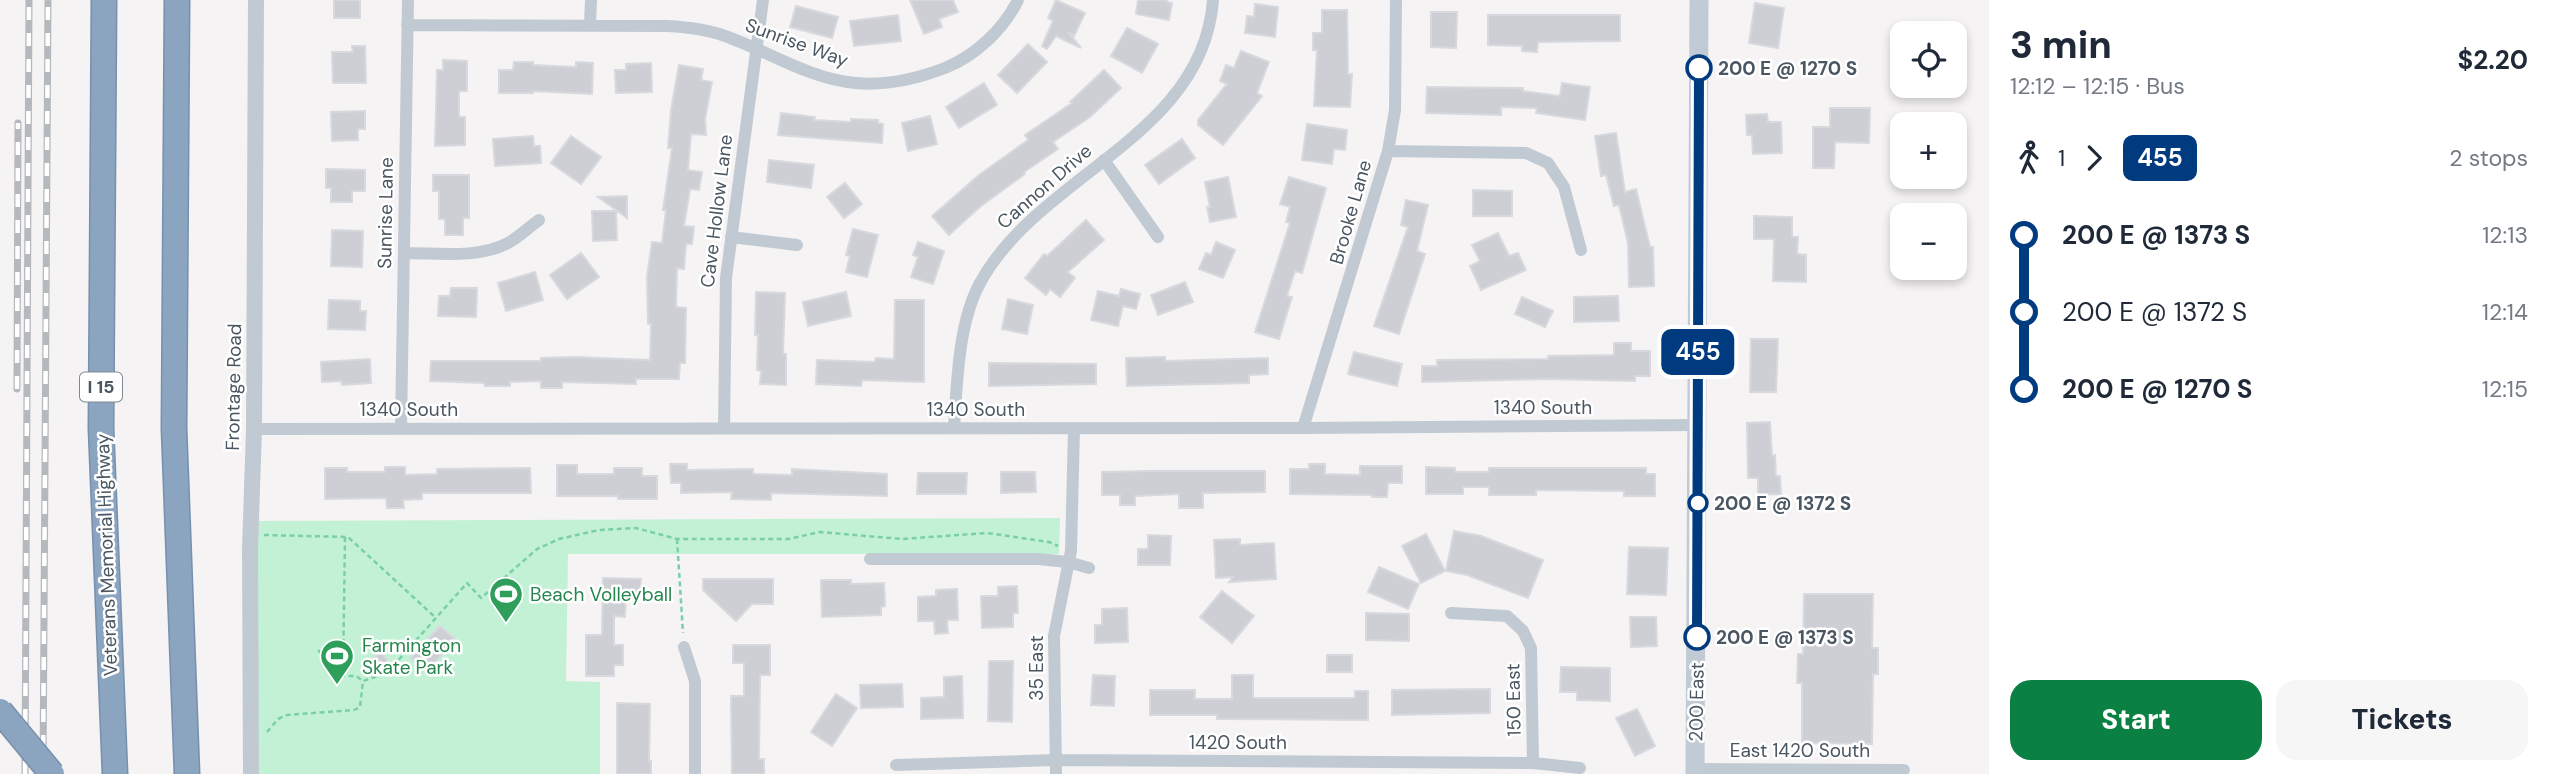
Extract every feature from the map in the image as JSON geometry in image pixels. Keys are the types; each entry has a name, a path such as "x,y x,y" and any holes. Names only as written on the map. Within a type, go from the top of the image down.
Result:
{"highway":[{"name":"Veterans Memorial Highway","path":"104,0 101,428 115,774"},
{"path":"177,0 174,428 187,774"},
{"path":"0,711 52,774"}],"main road":[{"name":"200 East","path":"1695,772 1699,0"}],"street":[{"name":"Frontage Road","path":"251,774 256,0"},
{"name":"Sunrise Lane","path":"401,428 408,0"},
{"path":"590,25 592,0"},
{"name":"Cave Hollow Lane","path":"724,428 726,278 763,0"},
{"name":"Sunrise Way","path":"407,25 696,28 725,36 833,79 856,83 891,83 927,74 973,53 993,34 1018,0"},
{"name":"Cannon Drive","path":"954,428 960,356 979,284 1004,246 1036,215 1149,122 1179,91 1194,67 1205,41 1213,0"},
{"name":"Brooke Lane","path":"1303,428 1388,151 1395,110 1396,0"},
{"path":"1388,151 1526,153 1548,163 1564,187 1581,250"},
{"path":"1104,160 1157,237"},
{"path":"404,253 489,250 508,243 539,219"},
{"path":"731,237 796,245"},
{"name":"1340 South","path":"254,429 1698,425"},
{"name":"35 East","path":"1056,774 1054,636 1069,557 1074,428"},
{"path":"870,559 1069,557 1089,568"},
{"name":"150 East","path":"1451,613 1507,616 1523,631 1531,648 1533,763"},
{"path":"684,646 695,681 695,774"},
{"name":"1420 South","path":"896,765 1056,760 1533,763 1580,768"},
{"name":"East 1420 South","path":"1695,772 1904,770"}],"path":[{"path":"363,681 387,673 467,583 481,598 537,548 559,539 598,530 636,528 677,539 788,539 820,532 902,539 987,533 1048,542 1069,557"},
{"path":"251,535 348,537 436,618"},
{"path":"343,676 345,537"},
{"path":"677,539 684,646"},
{"path":"317,650 343,676 356,676 363,681"},
{"path":"250,732 267,732 278,719 286,715 354,710 360,707 363,681"}],"green space":[{"path":"1060,518 1059,554 568,554 566,681 600,682 600,774 258,774 258,521"}],"building":[{"path":"334,0 360,0 360,18 334,18"},
{"path":"910,0 953,0 958,12 939,19 942,27 924,34"},
{"path":"1056,0 1085,13 1074,36 1068,32 1081,48 1056,36 1047,49 1042,46 1053,21 1048,18"},
{"path":"1138,0 1167,0 1172,3 1169,20 1136,14"},
{"path":"1755,3 1784,8 1778,48 1749,43"},
{"path":"1255,4 1278,7 1275,37 1245,33 1247,16 1254,17"},
{"path":"796,6 838,17 832,38 790,27"},
{"path":"1322,10 1347,10 1348,74 1352,74 1350,107 1314,106 1317,50 1313,50 1313,33 1322,33"},
{"path":"1431,12 1457,12 1456,48 1431,47"},
{"path":"898,15 901,41 854,46 850,21"},
{"path":"1488,15 1620,15 1620,41 1538,42 1537,52 1522,51 1522,46 1488,45"},
{"path":"1127,28 1158,44 1142,73 1111,56"},
{"path":"1028,44 1047,62 1017,93 998,75"},
{"path":"352,46 365,46 366,83 333,83 332,52 353,52"},
{"path":"1241,51 1269,62 1257,93 1262,96 1223,145 1198,125 1198,120 1227,84 1220,81 1226,65 1234,68"},
{"path":"443,60 467,61 467,91 459,91 459,117 465,117 465,145 435,146 437,70 443,70"},
{"path":"514,62 576,67 576,62 593,63 592,94 533,91 499,93 499,70 513,70"},
{"path":"651,63 652,92 616,93 615,70 626,70 626,64"},
{"path":"679,65 703,69 701,80 712,82 705,119 706,135 691,134 688,170 702,172 699,190 690,189 684,226 694,227 692,244 686,244 684,269 677,268 676,307 686,308 685,363 680,363 679,379 636,379 636,384 562,382 562,388 541,388 541,381 510,382 510,386 485,386 484,383 430,381 431,361 541,361 541,358 574,357 650,360 651,324 648,324 647,277 652,242 662,243 666,210 663,210 672,148 668,148 671,110"},
{"path":"1104,70 1121,88 1090,117 1053,142 1058,149 1024,172 1025,174 981,206 949,235 932,216 979,175 1028,140 1025,135 1072,103 1070,102"},
{"path":"984,83 997,105 959,128 946,107"},
{"path":"1562,83 1590,87 1585,120 1536,113 1537,108 1501,107 1501,115 1426,113 1427,87 1523,88 1523,91 1560,96"},
{"path":"1830,108 1870,108 1869,143 1835,142 1834,168 1813,168 1813,127 1830,127"},
{"path":"365,111 365,129 358,129 358,140 332,141 331,112"},
{"path":"781,113 815,117 814,120 878,120 878,123 883,124 882,143 778,135"},
{"path":"1767,114 1768,122 1781,122 1782,153 1753,154 1752,135 1747,135 1746,115"},
{"path":"930,116 937,144 908,151 902,123"},
{"path":"1307,124 1347,130 1345,150 1334,149 1332,164 1302,160"},
{"path":"1616,133 1625,192 1636,189 1650,247 1653,247 1654,286 1629,287 1628,243 1619,205 1614,206 1606,175 1601,176 1595,136"},
{"path":"533,136 534,146 540,146 541,163 495,166 493,139"},
{"path":"571,136 601,157 581,184 551,163"},
{"path":"1182,139 1195,158 1159,184 1145,165"},
{"path":"769,160 814,165 811,188 767,182"},
{"path":"326,169 365,170 365,191 352,191 352,202 331,202 331,188 326,188"},
{"path":"433,175 469,175 469,218 463,218 463,235 445,235 445,219 439,219 439,191 433,191"},
{"path":"1228,177 1236,217 1210,222 1205,182"},
{"path":"1289,177 1326,188 1302,273 1295,271 1287,296 1292,297 1279,339 1255,332 1290,223 1286,222 1290,207 1280,204"},
{"path":"845,183 862,204 844,218 827,197"},
{"path":"1473,190 1512,191 1512,216 1473,216"},
{"path":"627,196 627,218 598,197"},
{"path":"1406,200 1428,205 1417,251 1425,254 1399,334 1374,326 1408,227 1401,225"},
{"path":"592,211 616,211 617,240 593,241"},
{"path":"1754,216 1792,217 1792,237 1798,237 1797,254 1806,255 1806,282 1773,281 1774,239 1754,239"},
{"path":"1086,220 1104,240 1068,272 1075,278 1060,297 1050,289 1046,295 1025,278 1044,254 1047,256"},
{"path":"853,229 878,235 867,277 846,272 850,256 846,255"},
{"path":"332,230 363,231 362,267 331,266"},
{"path":"1498,233 1509,256 1518,253 1526,270 1481,290 1470,266 1480,261 1472,245"},
{"path":"918,242 944,251 933,284 911,277 918,257 913,255"},
{"path":"1216,242 1235,250 1223,278 1199,269 1206,253 1211,255"},
{"path":"581,253 599,277 567,299 550,275"},
{"path":"535,272 543,300 506,311 498,283"},
{"path":"1185,282 1193,302 1158,315 1151,295"},
{"path":"451,288 477,288 476,317 438,316 439,296 450,296"},
{"path":"1121,289 1140,294 1136,309 1123,306 1118,326 1091,320 1098,291 1119,296"},
{"path":"756,292 785,293 783,354 786,354 786,385 760,384 761,371 757,370 758,335 755,335"},
{"path":"846,292 851,316 808,326 803,302"},
{"path":"1618,296 1619,321 1574,322 1574,297"},
{"path":"1522,297 1553,311 1545,327 1515,314"},
{"path":"1008,299 1033,305 1027,334 1002,329"},
{"path":"329,300 360,301 360,311 366,311 365,330 328,329"},
{"path":"895,300 924,300 924,382 862,380 861,386 816,384 817,360 875,362 876,358 894,359"},
{"path":"1751,339 1778,339 1776,392 1750,392"},
{"path":"1614,343 1631,343 1631,351 1650,351 1650,376 1635,376 1635,381 1549,379 1422,382 1422,366 1437,366 1437,360 1548,359 1548,356 1614,355"},
{"path":"1354,352 1402,364 1397,386 1348,374"},
{"path":"1165,357 1165,361 1268,358 1268,374 1249,375 1249,383 1127,386 1126,358"},
{"path":"370,359 371,383 342,385 341,381 322,382 321,362"},
{"path":"989,363 1096,364 1096,384 989,386"},
{"path":"1770,422 1772,456 1775,455 1776,476 1780,476 1781,494 1758,495 1758,478 1748,478 1747,423"},
{"path":"670,464 687,464 687,470 753,469 753,474 792,475 792,469 887,474 887,496 771,493 771,500 731,499 732,492 681,493 681,483 671,483"},
{"path":"1309,464 1325,464 1325,474 1360,475 1360,466 1402,466 1402,483 1388,483 1387,497 1290,494 1290,469 1309,469"},
{"path":"557,465 577,465 577,474 614,474 614,468 642,468 642,476 657,476 657,499 557,496"},
{"path":"385,467 405,467 405,475 437,474 437,469 530,468 531,493 422,493 422,499 403,500 404,508 387,508 386,498 325,499 325,468 347,468 347,472 385,472"},
{"path":"1426,467 1455,468 1455,472 1489,472 1489,468 1646,468 1646,474 1655,474 1655,496 1624,496 1624,491 1536,490 1536,495 1489,495 1489,487 1463,487 1463,494 1426,494"},
{"path":"1265,471 1265,492 1203,493 1203,508 1179,508 1179,494 1135,496 1135,505 1120,505 1120,495 1102,495 1102,472"},
{"path":"1001,472 1035,472 1036,492 1001,493"},
{"path":"918,473 967,473 966,494 917,494"},
{"path":"1454,531 1481,536 1543,560 1528,598 1467,575 1446,571"},
{"path":"1426,534 1445,571 1421,583 1402,546"},
{"path":"1148,535 1171,536 1170,565 1138,565 1138,549 1148,549"},
{"path":"1240,539 1240,545 1274,543 1276,579 1229,582 1233,577 1216,578 1214,540"},
{"path":"1629,547 1668,548 1666,595 1627,594"},
{"path":"1379,567 1419,584 1408,609 1368,592"},
{"path":"603,578 641,579 640,598 626,597 625,617 614,616 614,645 623,645 623,665 614,665 614,676 586,676 586,635 602,635"},
{"path":"703,579 773,579 773,604 752,604 736,621 703,590"},
{"path":"821,580 851,580 851,584 884,583 885,606 881,607 881,615 822,617"},
{"path":"1017,586 1018,613 1013,613 1013,627 982,628 981,596 998,596 998,587"},
{"path":"957,589 958,620 947,620 948,633 935,634 934,621 918,621 918,597 936,596 936,590"},
{"path":"1222,591 1254,616 1232,643 1200,617"},
{"path":"1804,594 1873,594 1872,648 1878,648 1878,674 1873,674 1872,744 1802,743 1802,683 1797,683 1798,654 1803,654"},
{"path":"1127,608 1128,642 1095,643 1095,625 1102,625 1102,609"},
{"path":"1366,613 1409,614 1409,641 1366,640"},
{"path":"1630,617 1656,617 1657,646 1631,647"},
{"path":"440,626 456,640 426,671 411,658"},
{"path":"733,645 770,645 770,675 760,675 759,759 764,759 764,774 732,774 731,696 744,696 744,663 733,663"},
{"path":"381,652 390,664 373,677 364,664"},
{"path":"1327,655 1352,655 1352,672 1327,672"},
{"path":"989,661 1013,661 1012,722 988,721"},
{"path":"1561,667 1610,668 1610,701 1577,700 1577,692 1560,692"},
{"path":"1093,675 1115,676 1114,706 1091,705"},
{"path":"1232,675 1253,675 1253,698 1355,698 1355,691 1368,691 1368,720 1217,719 1217,715 1150,715 1150,690 1195,690 1195,699 1232,699"},
{"path":"962,676 963,718 921,719 921,698 944,697 944,677"},
{"path":"902,684 903,707 861,708 860,685"},
{"path":"1490,689 1490,713 1392,715 1392,690"},
{"path":"836,694 857,708 832,746 811,732"},
{"path":"617,703 650,704 651,774 617,774"},
{"path":"1637,709 1655,746 1635,756 1616,718"}],"railway":[{"path":"25,774 29,0"},
{"path":"43,774 48,0"},
{"path":"17,389 18,123"}],"bus line":[{"name":"455","path":"1697,637 1699,68"}],"place":[{"name":"200 E @ 1270 S","path":"1699,68"},
{"name":"200 E @ 1372 S","path":"1698,503"},
{"name":"Beach Volleyball","path":"506,624"},
{"name":"200 E @ 1373 S","path":"1697,637"},
{"name":"Farmington Skate Park","path":"337,686"}]}
